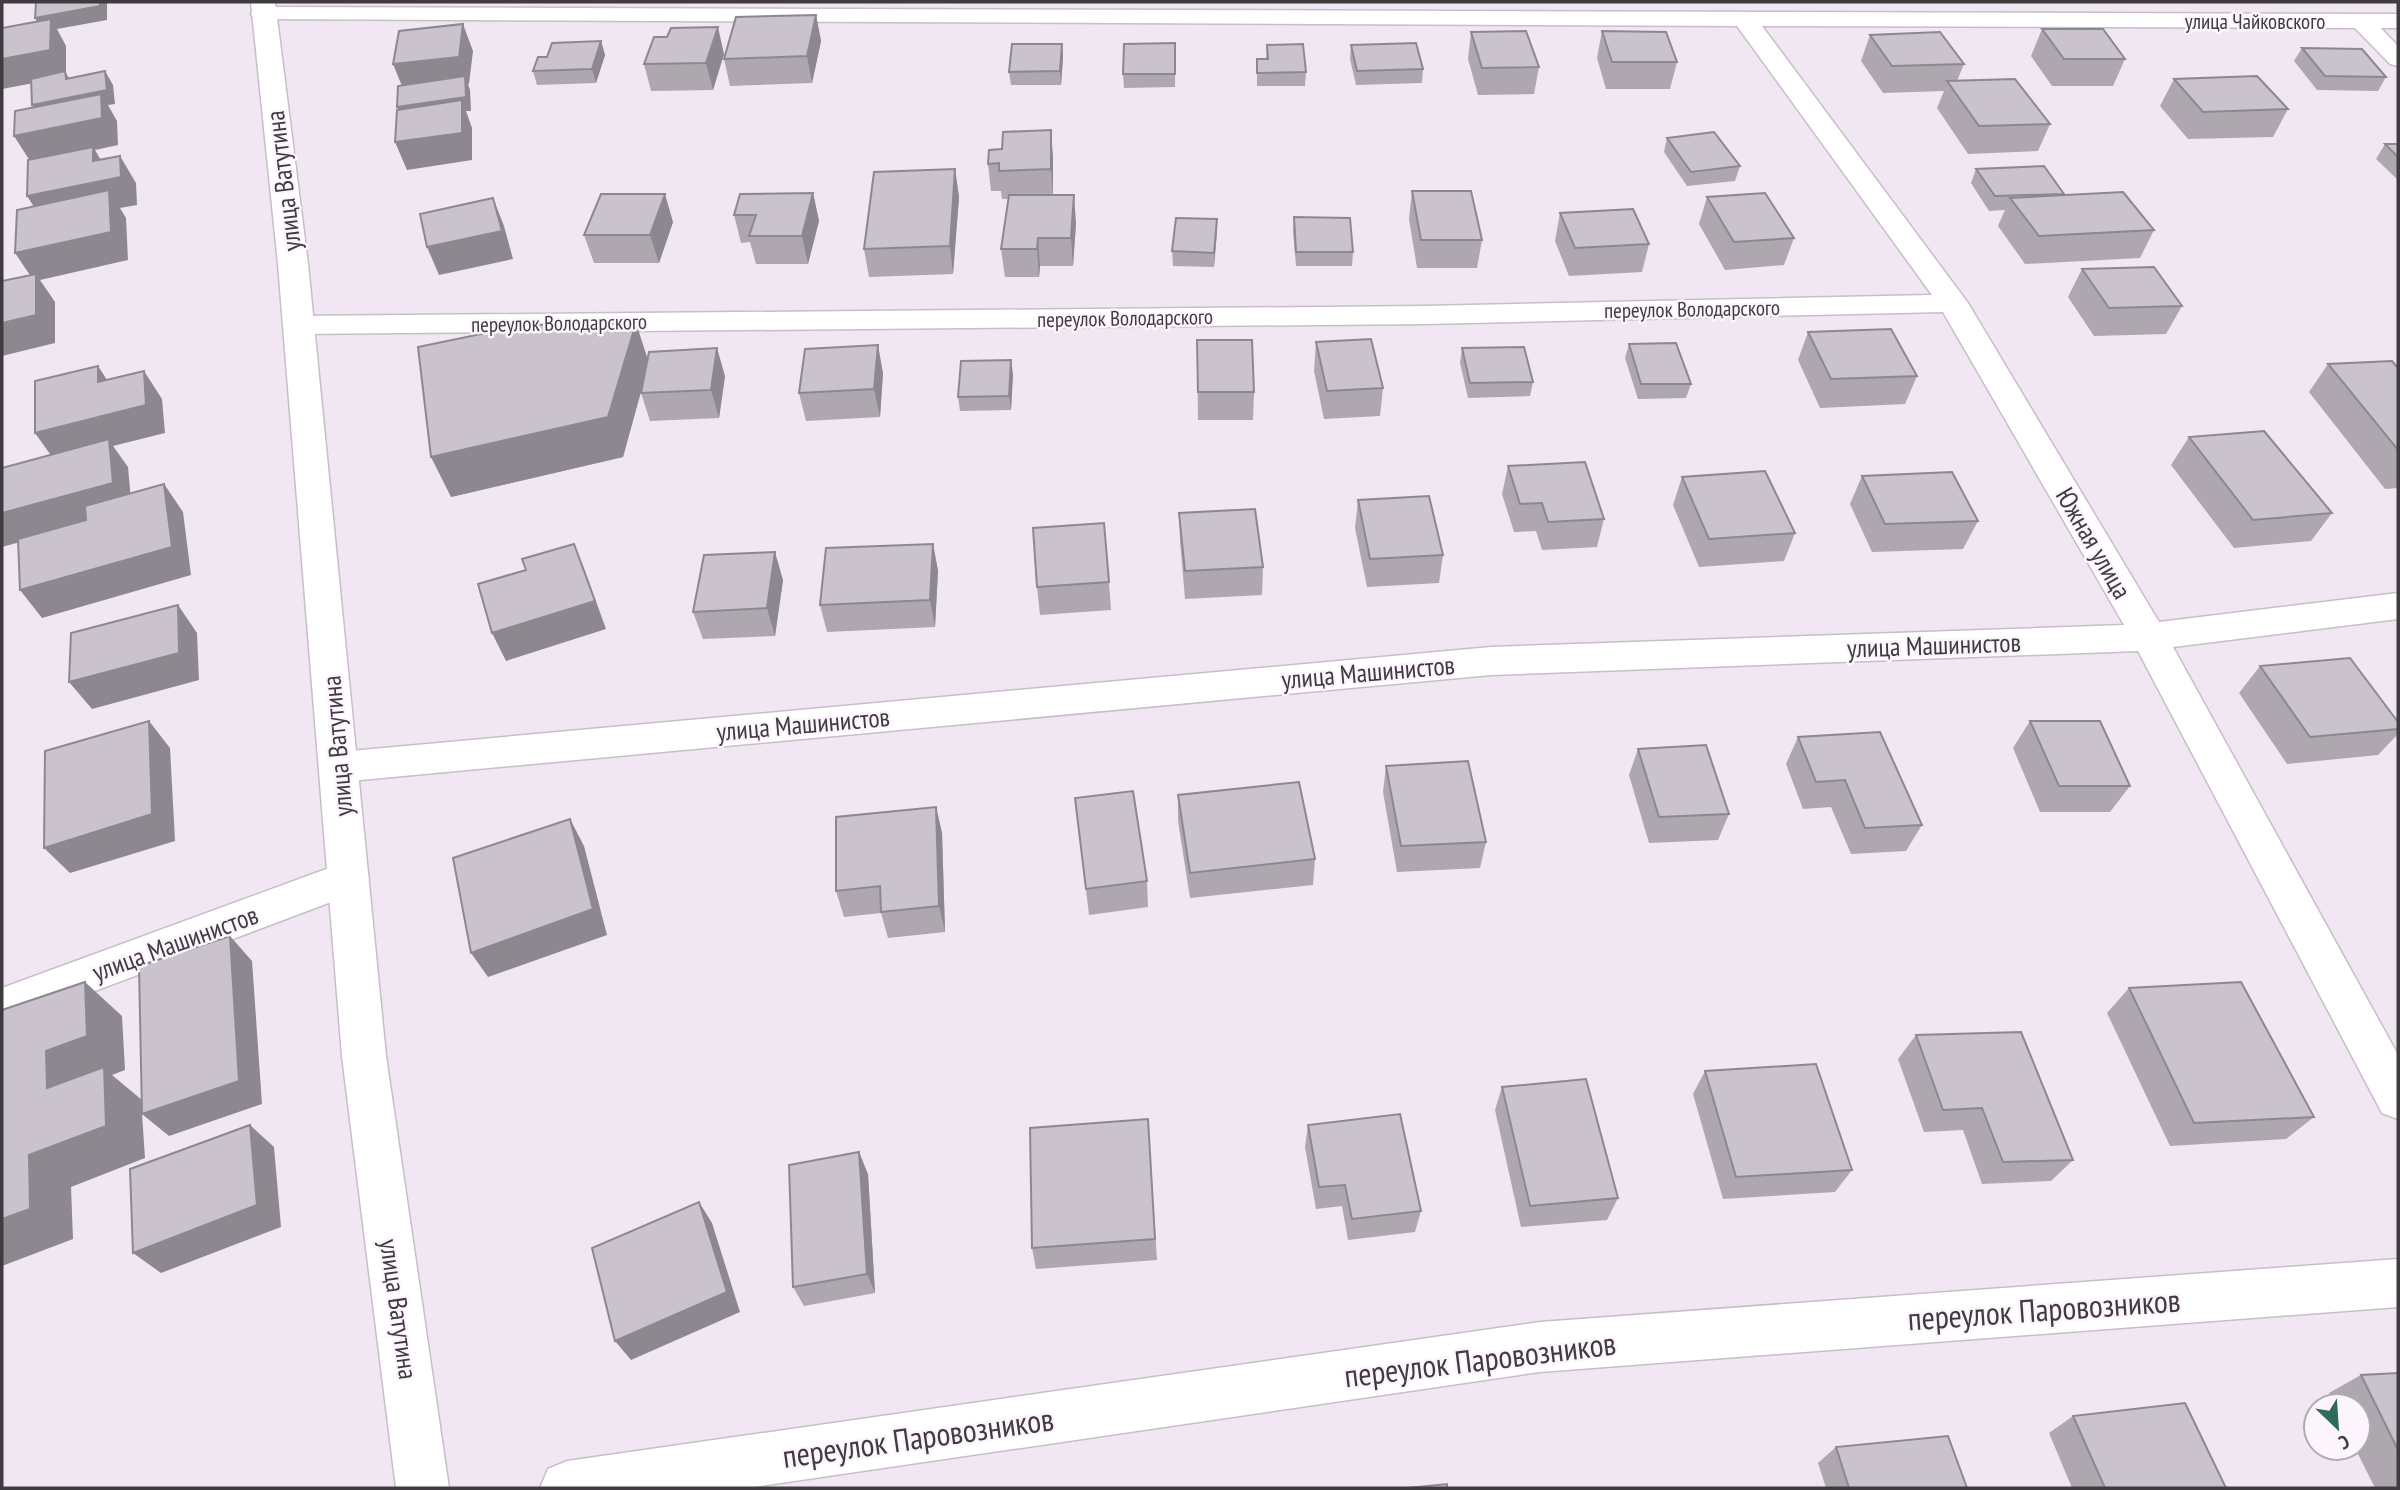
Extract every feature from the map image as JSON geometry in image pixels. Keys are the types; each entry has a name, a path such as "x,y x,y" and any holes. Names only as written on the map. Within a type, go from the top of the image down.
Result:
{"street":[{"name":"улица Чайковского","path":"263,8 2398,21"},
{"name":"улица Ватутина","path":"263,8 298,325 364,1056 423,1488"},
{"name":"Южная улица","path":"1743,18 1953,303 2150,638 2398,1098"},
{"name":"переулок Володарского","path":"298,325 1425,315 1953,303"},
{"name":"улица Машинистов","path":"339,767 1491,661 2150,638 2398,606"},
{"name":"улица Машинистов","path":"2,1007 348,878"},
{"name":"переулок Паровозников","path":"567,1488 1540,1347 2398,1283"}],"lane":[{"path":"2361,21 2398,58"}],"building":[{"path":"36,2 100,2 100,6 35,18"},
{"path":"816,15 807,56 724,59 736,17"},
{"path":"51,19 50,50 2,59 2,28"},
{"path":"463,24 459,57 393,64 399,31"},
{"path":"718,27 706,63 644,64 654,37 667,37 671,28"},
{"path":"2042,29 2103,29 2125,59 2064,59"},
{"path":"1526,31 1539,67 1482,68 1471,32"},
{"path":"1602,31 1666,32 1677,62 1612,62"},
{"path":"1940,32 1964,64 1892,66 1870,35"},
{"path":"601,41 592,69 533,71 538,57 547,57 552,43"},
{"path":"1175,43 1175,74 1123,74 1124,44"},
{"path":"1416,43 1423,69 1357,71 1351,45"},
{"path":"1012,44 1062,44 1060,71 1009,72"},
{"path":"1303,44 1306,72 1257,73 1257,59 1268,59 1267,45"},
{"path":"2302,48 2362,49 2386,77 2325,76"},
{"path":"65,71 66,79 105,71 107,90 32,105 31,79"},
{"path":"465,76 466,97 397,107 398,86"},
{"path":"2257,76 2288,109 2203,112 2174,79"},
{"path":"2015,79 2050,124 1979,126 1947,81"},
{"path":"101,94 102,118 14,136 15,111"},
{"path":"462,100 462,133 395,142 397,110"},
{"path":"1051,130 1051,169 999,171 999,163 988,164 989,150 1002,149 1003,132"},
{"path":"1714,132 1740,166 1691,172 1667,138"},
{"path":"2385,144 2398,144 2398,157"},
{"path":"93,147 93,161 120,156 121,177 27,196 28,160"},
{"path":"2044,166 2064,194 1995,196 1976,169"},
{"path":"955,169 950,246 864,249 874,172"},
{"path":"109,190 111,232 15,253 17,210"},
{"path":"1412,191 1471,191 1482,240 1421,240"},
{"path":"2123,192 2154,230 2039,236 2010,198"},
{"path":"813,193 802,236 749,236 756,215 734,215 740,194"},
{"path":"1765,193 1794,238 1734,242 1707,197"},
{"path":"601,194 665,194 650,235 584,235"},
{"path":"1009,195 1074,195 1071,238 1038,238 1037,249 1001,249"},
{"path":"493,198 502,231 427,247 420,214"},
{"path":"1633,209 1649,244 1575,248 1560,213"},
{"path":"1294,217 1350,218 1353,252 1296,252"},
{"path":"1176,218 1217,219 1214,253 1172,251"},
{"path":"2154,267 2182,306 2109,308 2082,269"},
{"path":"36,274 36,315 2,323 2,281"},
{"path":"636,323 608,417 431,457 418,347 524,325"},
{"path":"1891,329 1917,376 1831,379 1808,332"},
{"path":"1371,339 1383,388 1327,391 1316,342"},
{"path":"1197,340 1252,340 1254,392 1198,392"},
{"path":"1676,343 1691,384 1641,384 1629,344"},
{"path":"878,345 874,389 799,393 805,349"},
{"path":"1524,347 1533,382 1470,383 1462,348"},
{"path":"717,348 711,390 641,393 649,352"},
{"path":"1011,360 1009,396 958,397 961,361"},
{"path":"2392,361 2398,368 2398,450 2328,364"},
{"path":"98,366 98,382 144,371 146,405 35,433 35,381"},
{"path":"2264,431 2332,513 2253,520 2189,437"},
{"path":"109,439 113,483 2,513 2,468"},
{"path":"1585,462 1604,519 1548,522 1542,503 1520,504 1508,466"},
{"path":"1765,471 1795,533 1709,539 1682,477"},
{"path":"1952,472 1978,521 1885,524 1862,476"},
{"path":"164,484 172,547 20,590 18,539 86,520 85,506"},
{"path":"1429,496 1443,555 1370,559 1358,500"},
{"path":"1255,509 1263,567 1185,571 1179,513"},
{"path":"1104,523 1109,582 1037,587 1033,528"},
{"path":"574,544 595,601 492,633 478,584 526,570 522,559"},
{"path":"933,544 930,600 820,605 826,548"},
{"path":"775,552 767,608 693,612 704,555"},
{"path":"178,605 179,653 69,682 71,633"},
{"path":"2350,658 2398,722 2398,729 2310,737 2260,666"},
{"path":"149,721 152,814 44,848 45,751"},
{"path":"2030,721 2100,721 2130,786 2059,786"},
{"path":"1880,732 1922,825 1865,828 1845,780 1816,782 1798,737"},
{"path":"1706,745 1729,814 1659,817 1638,749"},
{"path":"1468,761 1486,842 1401,846 1386,766"},
{"path":"1299,782 1315,859 1190,873 1178,795"},
{"path":"1133,791 1147,881 1086,889 1075,798"},
{"path":"936,807 939,906 881,912 880,886 836,891 836,817"},
{"path":"570,819 593,909 471,953 453,858"},
{"path":"230,936 239,1081 142,1114 139,966"},
{"path":"85,982 87,1036 46,1051 47,1088 104,1067 106,1126 29,1155 30,1209 2,1219 2,1010"},
{"path":"2241,982 2314,1117 2194,1123 2129,988"},
{"path":"2021,1032 2073,1160 2003,1162 1982,1108 1943,1110 1916,1035"},
{"path":"1816,1064 1852,1170 1736,1177 1705,1071"},
{"path":"1586,1079 1618,1198 1530,1206 1502,1087"},
{"path":"1400,1114 1421,1211 1352,1219 1345,1185 1319,1187 1308,1125"},
{"path":"1148,1119 1155,1239 1032,1248 1030,1128"},
{"path":"250,1125 257,1205 133,1253 130,1169"},
{"path":"859,1152 867,1274 793,1287 789,1165"},
{"path":"699,1202 727,1292 615,1341 592,1248"},
{"path":"2398,1373 2398,1450 2372,1397 2372,1392 2369,1392 2361,1375"},
{"path":"2185,1403 2226,1488 2105,1488 2073,1416"},
{"path":"1948,1436 1967,1488 1849,1488 1836,1447"},
{"path":"1447,1484 1447,1488 1408,1488"}]}
